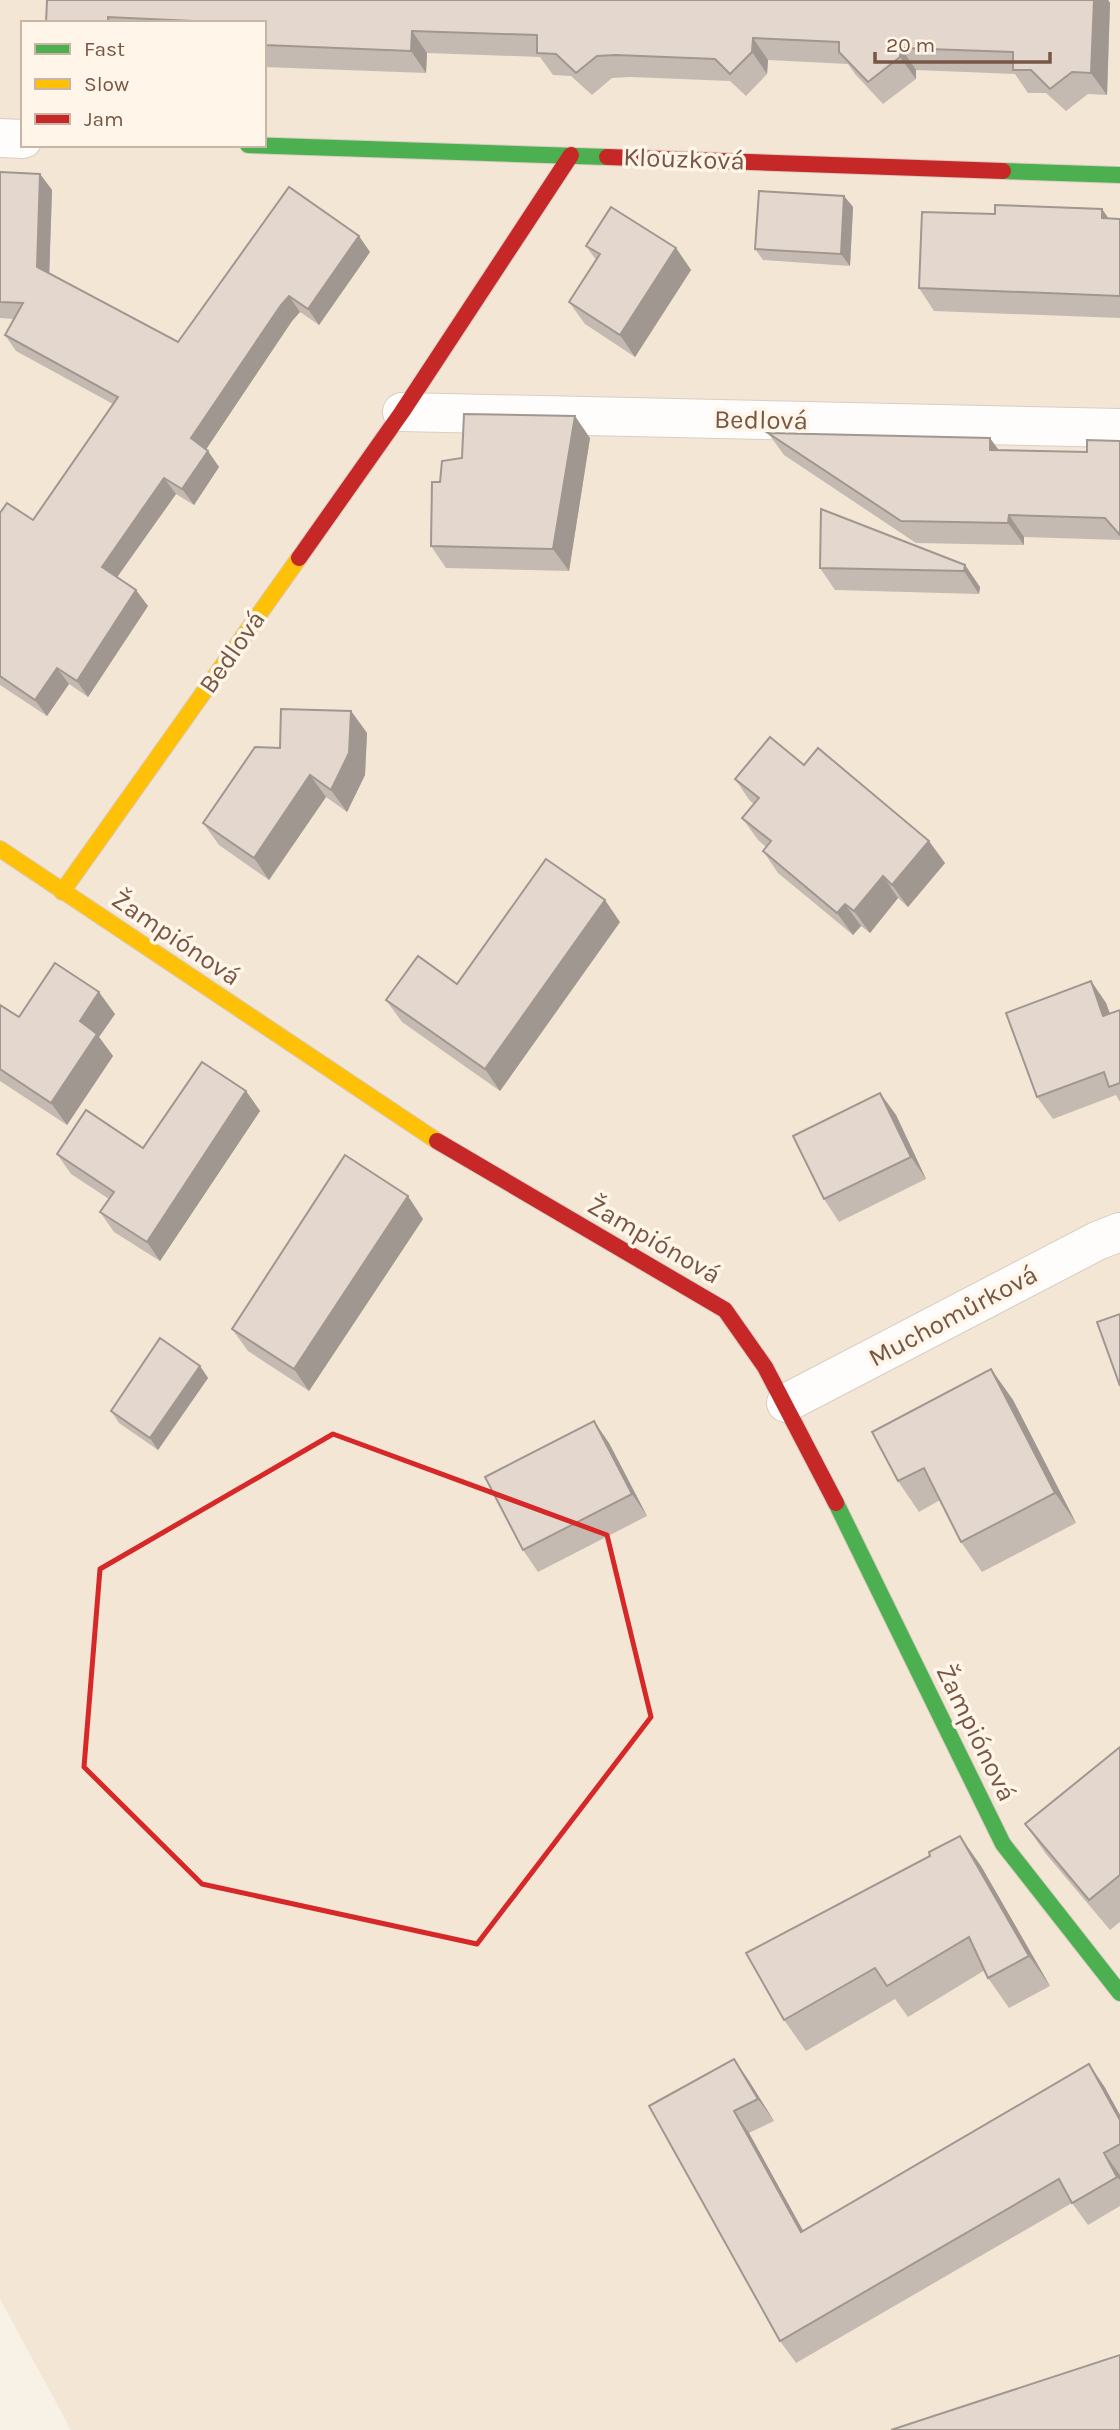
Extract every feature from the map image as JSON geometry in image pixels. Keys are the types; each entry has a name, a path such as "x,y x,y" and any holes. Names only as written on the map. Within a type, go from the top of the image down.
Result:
{"street":[{"path":"0,138 21,139"},
{"name":"Klouzková","path":"266,146 1120,175"},
{"name":"Bedlová","path":"62,892 402,412 571,155"},
{"name":"Bedlová","path":"402,412 1120,428"},
{"name":"Žampiónová","path":"0,849 453,1152 725,1310 765,1367 786,1404 1003,1844 1120,1993"},
{"name":"Muchomůrková","path":"786,1404 1097,1241 1120,1232"}],"highlighted area":[{"path":"333,1434 607,1535 651,1717 477,1944 202,1884 84,1767 100,1569"}],"shaded area":[{"path":"0,0 1120,0 1120,2430 71,2430 0,2299"}],"building":[{"path":"47,0 1094,0 1091,73 1072,72 1050,89 1031,70 1013,70 1013,52 901,48 900,57 868,82 839,52 839,42 753,38 752,52 730,74 715,59 616,55 597,56 576,73 556,54 537,53 537,35 412,31 411,51 266,45 266,21 108,17 108,21 46,21"},
{"path":"0,172 40,174 37,267 178,342 289,187 359,236 308,309 289,296 281,305 191,438 208,451 182,489 164,478 102,567 136,590 77,681 57,668 35,700 0,676 0,513 7,503 33,520 118,397 5,335 23,303 0,302"},
{"path":"759,191 844,196 841,254 755,249"},
{"path":"995,205 1102,209 1102,218 1120,219 1120,296 919,288 922,212 995,214"},
{"path":"611,207 676,248 620,335 569,302 600,254 586,246"},
{"path":"464,414 575,416 553,549 431,546 432,482 440,482 442,461 462,458"},
{"path":"768,433 990,438 990,450 1087,452 1087,440 1120,441 1120,535 1105,518 1009,515 1008,523 901,521"},
{"path":"821,509 965,565 964,571 820,568"},
{"path":"281,709 351,711 349,753 331,790 310,775 254,858 203,823 255,747 280,748"},
{"path":"770,737 804,765 818,748 929,841 892,885 883,876 854,911 845,904 837,913 763,851 771,841 742,818 759,798 735,779"},
{"path":"546,859 605,900 485,1069 386,1000 418,956 457,984"},
{"path":"55,963 99,992 80,1021 97,1034 51,1103 0,1069 0,1005 19,1017"},
{"path":"1091,981 1103,1016 1120,1010 1120,1083 1109,1087 1104,1072 1037,1097 1006,1013"},
{"path":"202,1062 246,1091 147,1242 100,1212 114,1192 57,1154 86,1110 143,1148"},
{"path":"880,1093 911,1157 824,1199 793,1136"},
{"path":"345,1155 408,1196 294,1369 232,1329"},
{"path":"1120,1314 1120,1386 1097,1322"},
{"path":"160,1338 200,1366 150,1438 111,1411"},
{"path":"991,1369 1055,1493 961,1542 924,1468 898,1481 872,1432"},
{"path":"594,1421 632,1494 523,1550 485,1477"},
{"path":"1120,1747 1120,1875 1089,1900 1025,1824"},
{"path":"960,1836 1029,1956 988,1978 969,1937 887,1986 875,1968 784,2020 746,1953 930,1856 929,1852"},
{"path":"734,2059 758,2099 734,2111 801,2232 1089,2064 1120,2120 1120,2144 1104,2153 1117,2177 1072,2203 1059,2179 780,2341 649,2106"},
{"path":"1120,2355 1120,2430 891,2430"}],"traffic: fast":[{"path":"266,146 607,157"},
{"path":"1003,171 1120,175"},
{"path":"836,1503 1003,1844 1120,1993"}],"traffic: slow":[{"path":"62,892 299,558"},
{"path":"0,849 437,1141"}],"traffic: jam":[{"path":"299,558 402,412 571,155"},
{"path":"607,157 1003,171"},
{"path":"437,1141 725,1310 765,1367 836,1503"}]}
